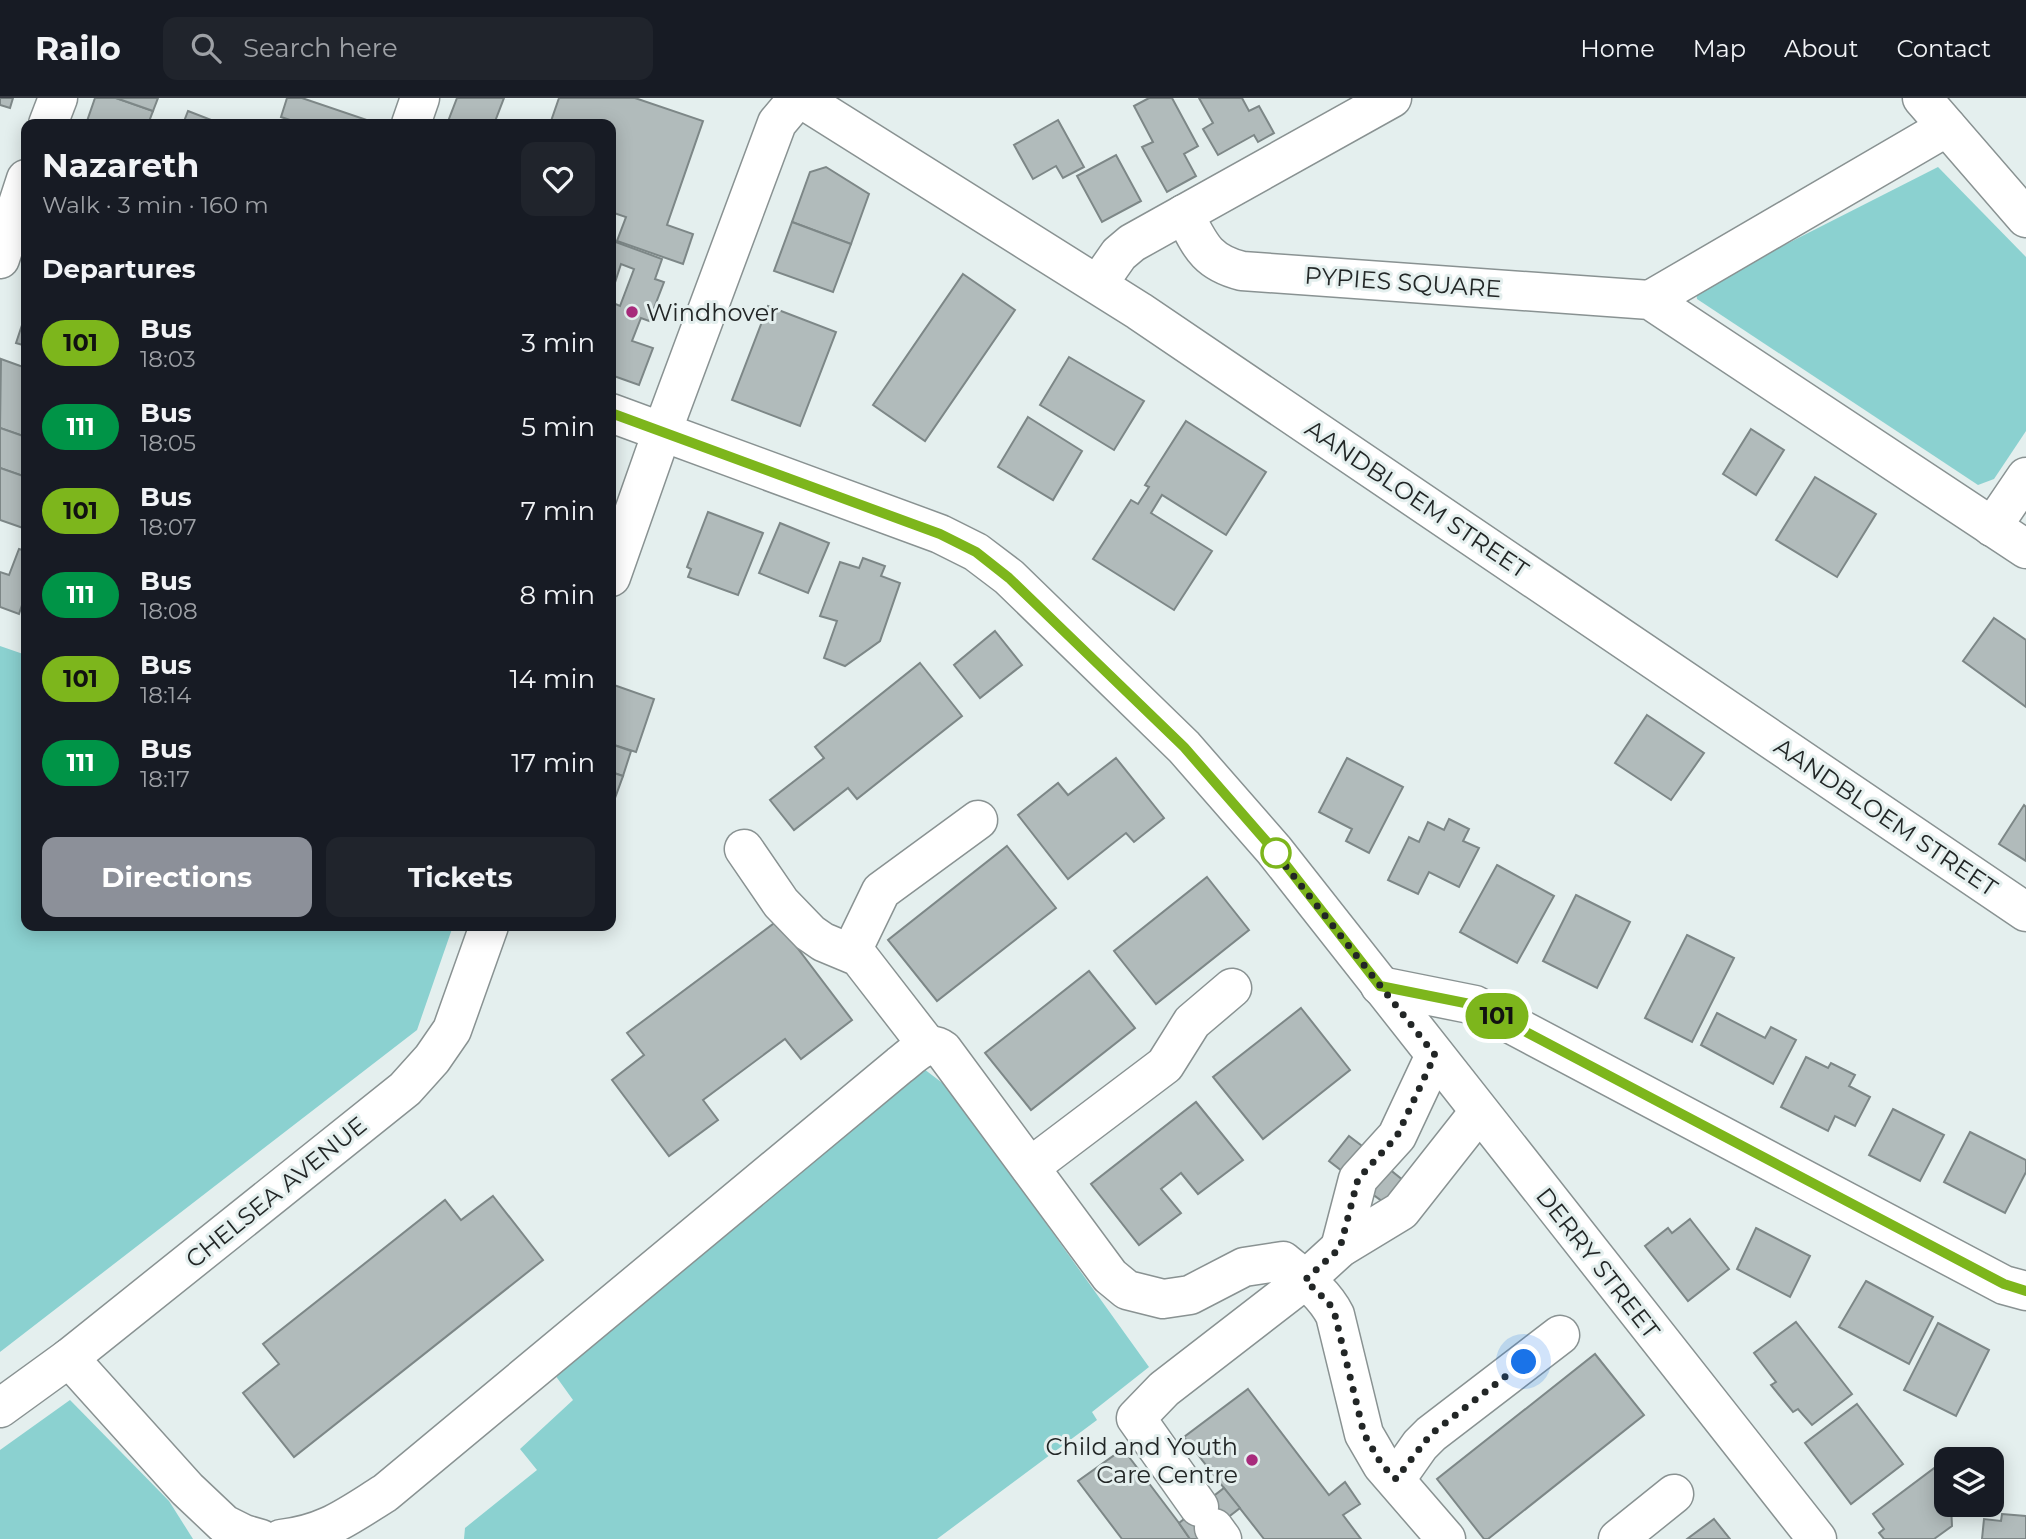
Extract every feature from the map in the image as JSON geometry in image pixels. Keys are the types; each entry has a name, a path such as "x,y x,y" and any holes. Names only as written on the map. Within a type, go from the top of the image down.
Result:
{"street":[{"path":"50,119 58,98"},
{"path":"413,119 420,98"},
{"path":"616,563 777,123 799,98"},
{"name":"AANDBLOEM STREET","path":"799,98 1098,284 2026,912"},
{"path":"1098,284 1125,248 1392,98"},
{"path":"1922,98 2026,218"},
{"path":"1650,300 1947,127"},
{"path":"0,259 19,185"},
{"name":"PYPIES SQUARE","path":"1184,214 1199,245 1209,257 1223,266 1242,271 1650,300 2026,549"},
{"name":"DERRY STREET","path":"616,415 940,534 976,552 1009,578 1184,747 1279,856 1817,1539"},
{"path":"1992,527 2026,477"},
{"path":"851,953 881,891 978,820"},
{"path":"744,849 781,902 810,933 823,942 859,957 928,1046"},
{"name":"CHELSEA AVENUE","path":"0,1408 69,1359 405,1089 432,1059 452,1030 486,931"},
{"path":"1380,986 1475,1005 2004,1284 2026,1291"},
{"path":"1030,1167 1166,1065 1192,1022 1232,988"},
{"path":"281,1539 310,1535 328,1529 385,1493 900,1065 928,1046 938,1046 943,1050 1110,1276 1127,1290 1163,1299 1190,1295 1244,1267 1283,1261 1305,1280 1329,1303 1335,1315 1364,1434 1382,1465 1447,1539"},
{"path":"1340,1248 1358,1179 1397,1136 1435,1055"},
{"path":"1212,1525 1136,1418 1164,1389 1305,1280 1340,1248 1401,1211 1479,1112"},
{"path":"1396,1479 1431,1434 1560,1335"},
{"path":"69,1359 187,1489 224,1524 261,1539"},
{"path":"1618,1539 1674,1494"}],"shaded area":[{"path":"1938,167 2026,257 2026,431 1994,479 1978,485 1697,299 1696,290"},
{"path":"0,646 21,653 21,931 451,931 417,1030 0,1352"},
{"path":"924,1069 949,1088 1149,1367 1092,1412 1097,1420 937,1539 464,1539 465,1528 537,1470 520,1449 573,1400 555,1375"},
{"path":"70,1400 169,1501 193,1539 0,1539 0,1450"}],"building":[{"path":"0,98 13,98 10,108 0,105"},
{"path":"95,98 116,98 153,111 150,119 88,119"},
{"path":"116,98 158,98 153,111"},
{"path":"287,98 302,98 364,119 287,119 281,117"},
{"path":"457,98 504,98 496,119 449,119"},
{"path":"559,98 635,98 703,121 667,225 693,234 683,264 617,241 626,217 616,214 616,119 552,119"},
{"path":"1149,98 1172,98 1198,146 1184,154 1196,176 1167,192 1142,147 1153,142 1134,106"},
{"path":"1199,98 1242,98 1249,111 1259,106 1274,133 1258,142 1254,135 1218,155 1203,129 1213,123"},
{"path":"188,111 209,119 185,119"},
{"path":"1058,120 1084,167 1063,178 1056,166 1033,179 1014,145"},
{"path":"1116,155 1141,201 1102,222 1077,176"},
{"path":"826,167 869,194 851,244 792,222 810,172"},
{"path":"792,222 851,244 833,292 774,271"},
{"name":"Windhover","path":"616,242 662,259 655,279 664,282 649,321 641,318 632,341 653,348 639,385 616,377 616,304 620,306 634,269 621,264 616,280"},
{"path":"963,274 1015,310 925,441 873,405"},
{"path":"768,306 836,332 800,426 732,400"},
{"path":"21,328 21,344 16,343"},
{"path":"1069,357 1144,401 1114,450 1040,405"},
{"path":"1,359 21,366 21,435 0,428"},
{"path":"1028,417 1082,451 1053,500 998,467"},
{"path":"1186,421 1266,472 1226,535 1162,495 1151,513 1212,551 1174,610 1093,559 1131,500 1138,504 1149,487 1145,485"},
{"path":"0,428 21,435 21,475 0,468"},
{"path":"1751,429 1784,450 1756,495 1723,474"},
{"path":"0,468 21,475 21,527 0,520"},
{"path":"1815,477 1876,514 1837,577 1776,540"},
{"path":"708,512 763,533 738,595 688,577 691,569 687,567"},
{"path":"780,523 829,543 808,593 759,573"},
{"path":"21,550 19,614 0,607 0,572 9,575"},
{"path":"863,558 885,566 881,576 900,583 880,641 845,666 824,658 837,621 820,616 840,562 859,568"},
{"path":"1994,618 2026,640 2026,707 1963,661"},
{"path":"995,631 1022,665 980,698 954,665"},
{"path":"920,663 962,716 857,799 848,788 794,830 770,800 824,758 815,747"},
{"path":"616,686 654,699 636,752 616,746"},
{"path":"1647,715 1704,753 1671,800 1615,763"},
{"path":"616,746 631,751 623,776 616,774"},
{"path":"1116,758 1164,818 1134,842 1126,833 1068,879 1018,815 1058,783 1068,795"},
{"path":"1347,758 1403,787 1369,853 1346,841 1352,829 1319,812"},
{"path":"616,774 623,776 616,795"},
{"path":"2024,805 2026,807 2026,861 1999,844"},
{"path":"1449,819 1469,829 1463,841 1479,848 1459,887 1429,872 1418,894 1388,880 1409,837 1419,842 1428,822 1444,830"},
{"path":"1007,846 1056,908 937,1001 888,940"},
{"path":"1497,865 1554,896 1517,963 1460,932"},
{"path":"1207,877 1249,930 1156,1004 1114,951"},
{"path":"1576,895 1630,922 1597,988 1543,961"},
{"path":"777,921 852,1020 801,1059 785,1039 703,1100 718,1120 669,1156 612,1080 644,1055 627,1033"},
{"path":"1687,935 1734,958 1692,1042 1645,1018"},
{"path":"1089,971 1135,1028 1031,1110 985,1053"},
{"path":"1301,1008 1350,1070 1263,1139 1213,1077"},
{"path":"1717,1013 1765,1038 1771,1027 1796,1040 1773,1084 1701,1045"},
{"path":"1806,1057 1828,1068 1831,1063 1855,1075 1849,1086 1870,1097 1855,1126 1835,1116 1828,1131 1781,1107"},
{"path":"1196,1102 1243,1160 1198,1194 1181,1173 1161,1189 1181,1213 1139,1245 1091,1184"},
{"path":"1893,1109 1944,1135 1920,1181 1869,1155"},
{"path":"1970,1132 2026,1160 2026,1172 2005,1213 1944,1182"},
{"path":"1349,1136 1366,1149 1346,1174 1329,1161"},
{"path":"1383,1164 1404,1181 1386,1204 1364,1188"},
{"path":"493,1196 543,1260 294,1457 243,1393 279,1364 263,1344 445,1200 461,1220"},
{"path":"1690,1219 1729,1269 1688,1301 1645,1246 1668,1228 1672,1233"},
{"path":"1756,1228 1810,1256 1790,1297 1737,1269"},
{"path":"1866,1281 1933,1317 1909,1364 1839,1327"},
{"path":"1796,1322 1852,1394 1812,1425 1798,1409 1793,1412 1771,1385 1776,1382 1754,1353"},
{"path":"1938,1323 1989,1350 1956,1416 1904,1390"},
{"path":"1595,1354 1644,1415 1488,1539 1484,1539 1437,1479"},
{"name":"Child and Youth Care Centre","path":"1248,1389 1329,1495 1345,1482 1360,1504 1343,1515 1361,1539 1264,1539 1184,1437"},
{"path":"1857,1404 1903,1464 1851,1504 1805,1443"},
{"path":"1123,1449 1190,1539 1122,1539 1078,1481"},
{"path":"1934,1468 1934,1517 1952,1517 1952,1526 1934,1539 1884,1539 1879,1533 1884,1529 1873,1514"},
{"path":"1224,1488 1240,1508 1200,1539 1190,1539 1179,1523"},
{"path":"2004,1514 2026,1516 2026,1539 1982,1539 1984,1519 2001,1521"},
{"path":"1714,1519 1730,1539 1687,1539"}],"bus line":[{"name":"101","path":"616,415 940,534 976,552 1009,578 1184,747 1279,856 1380,986 1475,1005 2004,1284 2026,1291"}],"place":[{"name":"Windhover","path":"632,312"},
{"name":"Child and Youth Care Centre","path":"1252,1460"}],"route":[{"path":"1276,853 1273,850 1435,1055 1397,1136 1358,1179 1340,1248 1305,1280 1329,1303 1335,1315 1364,1434 1382,1465 1396,1479 1431,1434 1524,1362"}]}
